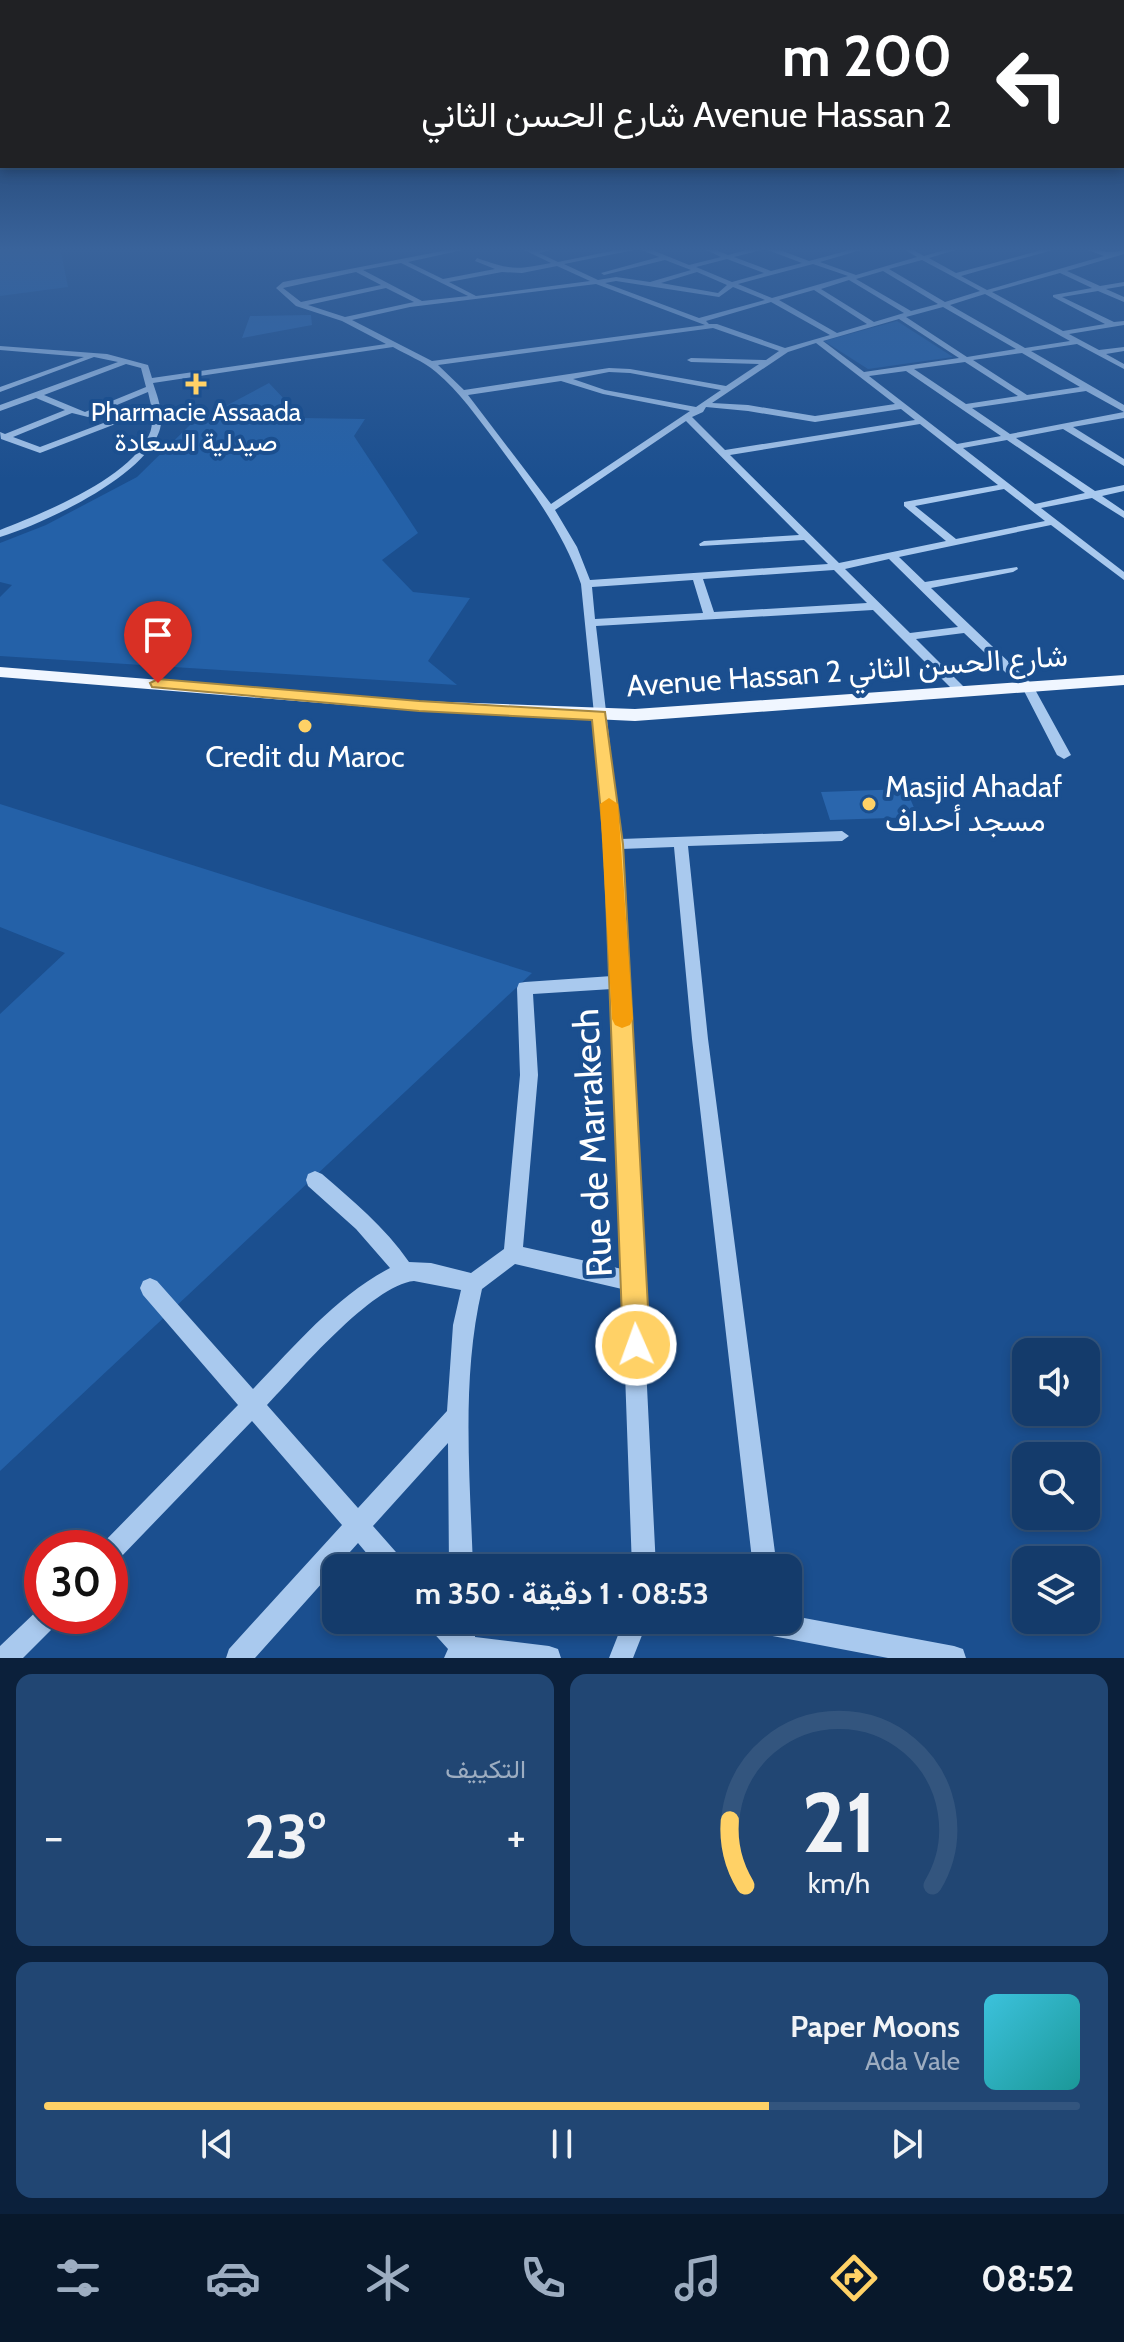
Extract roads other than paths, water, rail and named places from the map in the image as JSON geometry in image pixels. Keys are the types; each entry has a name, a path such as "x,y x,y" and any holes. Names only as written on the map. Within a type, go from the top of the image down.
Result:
{"main road":[{"name":"Avenue Hassan 2 شارع الحسن الثاني","path":"0,672 419,706 599,715 1124,680"}],"street":[{"name":"Rue de Marrakech","path":"355,324 431,364 463,393 550,509 579,559 586,584 614,844 644,1554"},
{"path":"710,324 785,350"},
{"path":"817,324 836,335"},
{"path":"550,509 785,350 871,324"},
{"path":"912,324 1025,397"},
{"path":"975,324 1124,409"},
{"path":"1046,324 1124,367"},
{"path":"1062,333 1116,324"},
{"path":"431,364 714,326"},
{"path":"817,340 1124,577"},
{"path":"862,375 1078,342"},
{"path":"37,395 89,414 148,385 392,345"},
{"path":"0,348 94,355 129,361 145,367 155,406 155,433 132,462 95,491 0,534"},
{"path":"1098,353 1124,349"},
{"path":"0,358 23,350"},
{"path":"0,390 94,355"},
{"path":"691,360 769,362"},
{"path":"0,408 129,361"},
{"path":"907,368 1124,515"},
{"path":"463,393 609,370 730,389"},
{"path":"562,378 603,392 703,407 748,408 815,419 902,406"},
{"path":"965,407 1087,388"},
{"path":"2,436 40,450 155,406"},
{"path":"2,436 72,410"},
{"path":"955,447 1124,415"},
{"path":"688,418 962,692"},
{"path":"723,453 922,421"},
{"path":"1063,425 1124,463"},
{"path":"0,448 16,441"},
{"path":"1106,452 1124,448"},
{"path":"954,543 907,504 1006,486"},
{"path":"1033,507 1124,488"},
{"path":"586,584 837,567 1052,522"},
{"path":"704,544 807,537"},
{"path":"892,556 1028,687 1064,755"},
{"path":"924,586 1013,569"},
{"path":"697,577 710,617"},
{"path":"591,623 877,606"},
{"path":"908,637 967,629"},
{"path":"614,844 842,836"},
{"path":"681,844 703,1067 763,1554"},
{"path":"461,1554 458,1415 463,1325 473,1283 513,1254 529,1075 525,988 621,982"},
{"path":"315,1180 366,1224 389,1248 404,1272"},
{"path":"513,1254 634,1282"},
{"path":"128,1534 329,1326 404,1272 473,1283"},
{"path":"150,1288 383,1554"},
{"path":"238,1658 458,1415"},
{"path":"802,1628 954,1658"},
{"path":"6,1658 29,1634"},
{"path":"447,1634 459,1653 549,1658"},
{"path":"621,1658 630,1634"}],"place":[{"name":"Pharmacie Assaada صيدلية السعادة","path":"196,384"},
{"name":"Credit du Maroc","path":"305,726"},
{"name":"Masjid Ahadaf مسجد أحداف","path":"869,804"}]}
